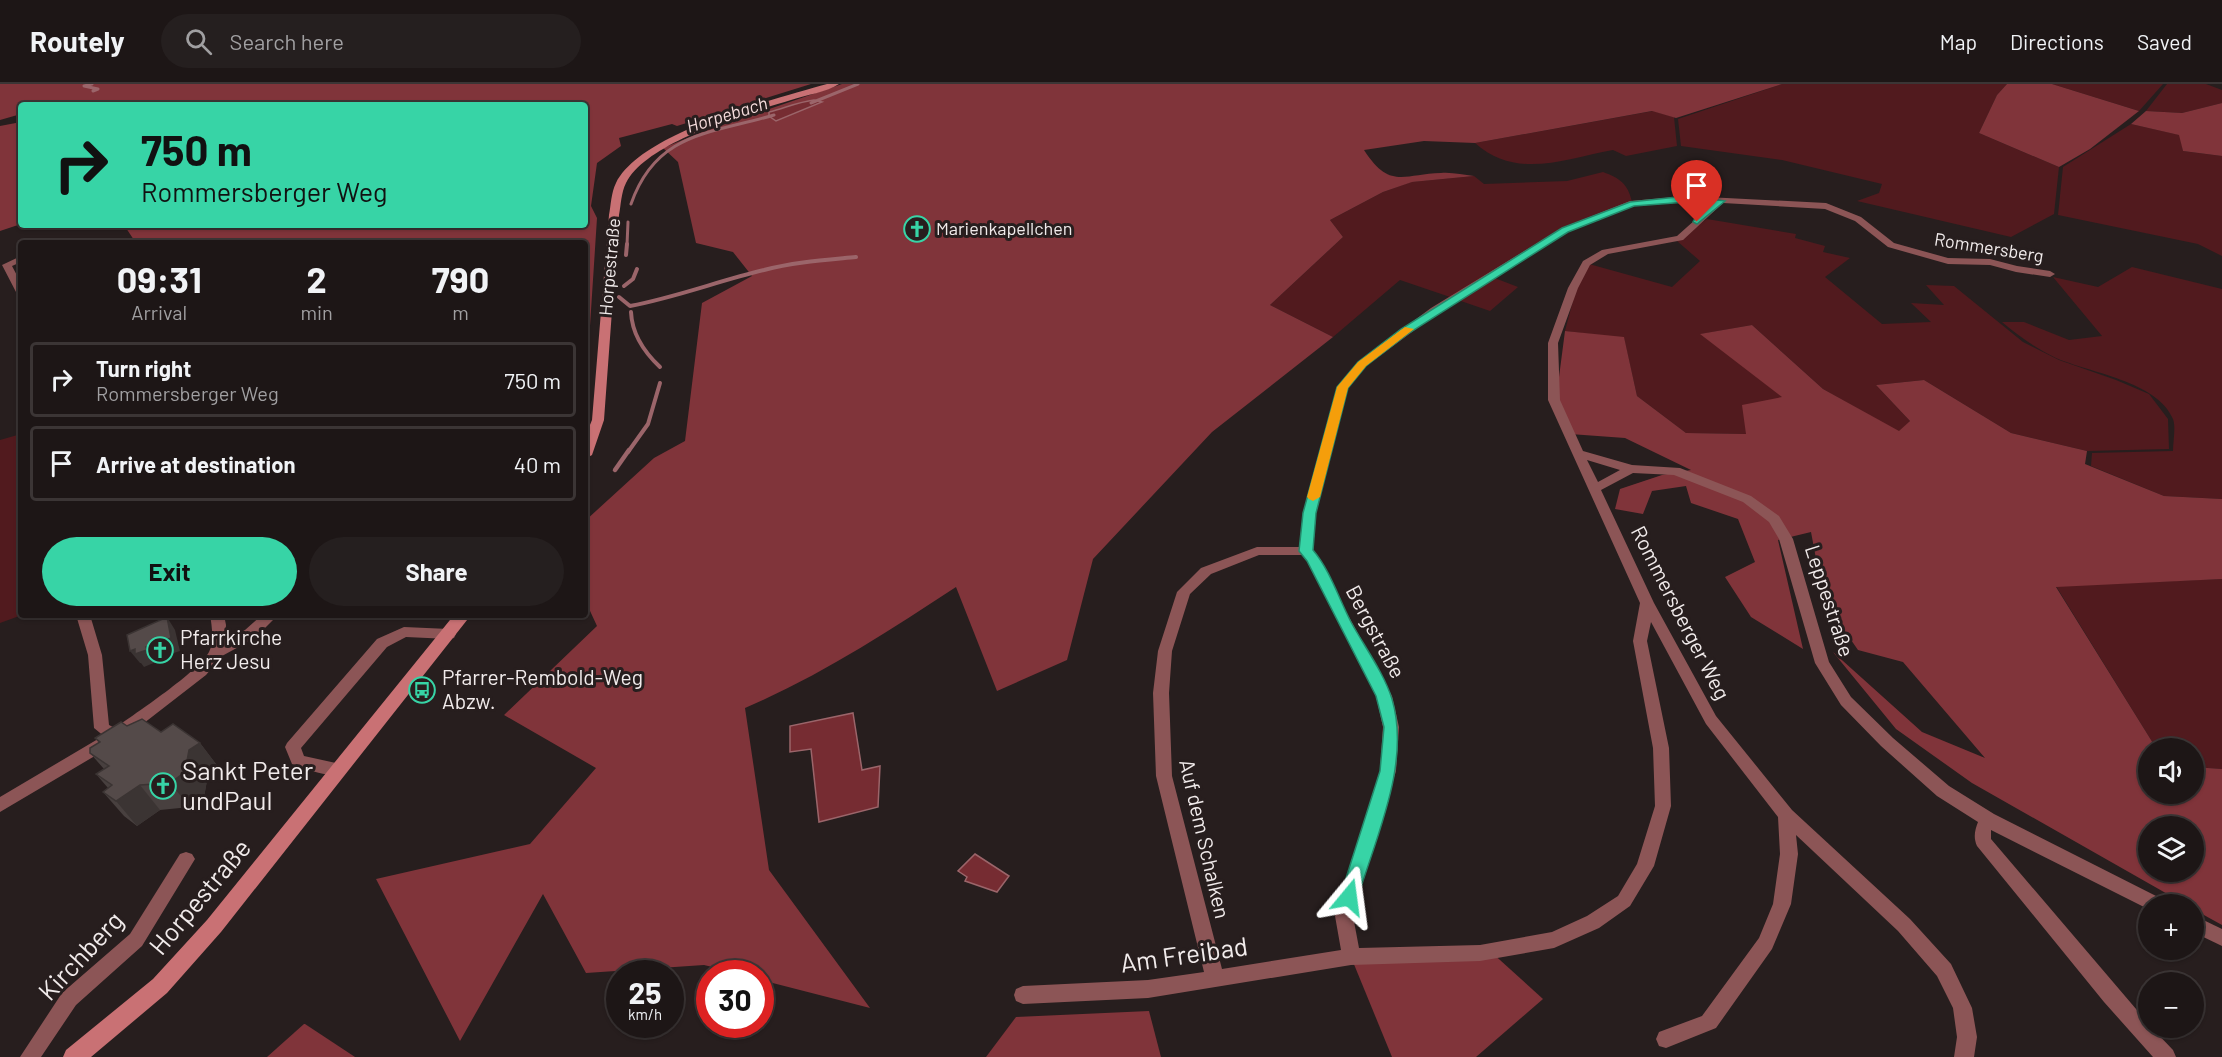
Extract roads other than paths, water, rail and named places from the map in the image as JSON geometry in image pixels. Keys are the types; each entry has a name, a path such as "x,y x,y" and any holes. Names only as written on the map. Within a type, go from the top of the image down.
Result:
{"street":[{"name":"Horpestraße","path":"588,447 598,420 614,215 621,183 638,161 651,152 706,127 836,84"},
{"path":"1306,551 1310,513 1343,387 1362,364 1435,310 1565,230 1633,204 1687,199 1721,201"},
{"name":"Rommersberg","path":"1721,201 1826,206 1858,219 1891,245 1948,261 1990,261 2016,269 2050,274"},
{"name":"Rommersberger Weg","path":"1721,201 1680,238 1605,252 1586,263 1573,288 1553,343 1554,400 1647,603 1711,720 1786,815 1904,925 1944,970 1962,1008 1967,1037 1964,1057"},
{"path":"17,260 7,265 18,286"},
{"name":"Leppestraße","path":"1577,453 1631,470 1676,471 1747,499 1774,519 1786,539 1822,663 1846,701 1887,742 1943,791 1988,819 2138,895"},
{"name":"Leppestraße","path":"1595,488 1631,470"},
{"name":"Auf dem Schalken","path":"1215,979 1164,776 1161,693 1165,651 1184,592 1206,571 1257,551 1306,551"},
{"name":"Bergstraße","path":"1306,551 1313,560 1384,696 1391,727 1388,771 1344,916 1351,957"},
{"path":"1351,957 1480,953 1554,940 1593,922 1623,901 1645,866 1663,806 1661,748 1640,641 1647,603"},
{"path":"84,618 95,655 102,728 115,736"},
{"path":"218,618 218,652"},
{"path":"0,805 115,736 201,671 218,652 250,634 268,618"},
{"name":"Horpestraße","path":"74,1057 160,986 214,926 461,618"},
{"path":"339,769 320,767 298,760 293,747 382,644 404,632 448,634"},
{"path":"1666,1039 1709,1022 1766,943 1782,904 1790,854 1786,815"},
{"path":"1988,819 1983,830 1983,841 2111,996 2166,1057"},
{"name":"Kirchberg","path":"30,1057 69,999 136,940 186,859"},
{"path":"2204,929 2222,938"},
{"name":"Am Freibad","path":"1023,995 1126,991 1351,957"}],"waterway":[{"path":"92,84 84,86 98,89 93,91"},
{"name":"Horpebach","path":"811,103 858,84"},
{"name":"Horpebach","path":"631,204 642,180 655,162 670,149 707,133 774,115"},
{"name":"Horpebach","path":"627,245 628,222"},
{"name":"Horpebach","path":"626,255 627,244"},
{"path":"619,297 630,306 775,267 856,257"},
{"name":"Horpebach","path":"624,286 633,279 637,269"},
{"name":"Horpebach","path":"631,312 640,342 660,367"},
{"name":"Horpebach","path":"628,452 648,424 660,383"},
{"name":"Horpebach","path":"615,470 629,450"}],"place":[{"name":"Marienkapellchen","path":"917,229"},
{"name":"Pfarrkirche Herz Jesu","path":"160,650"},
{"name":"Pfarrer-Rembold-Weg Abzw.","path":"422,690"},
{"name":"Sankt Peter undPaul","path":"163,786"}]}
